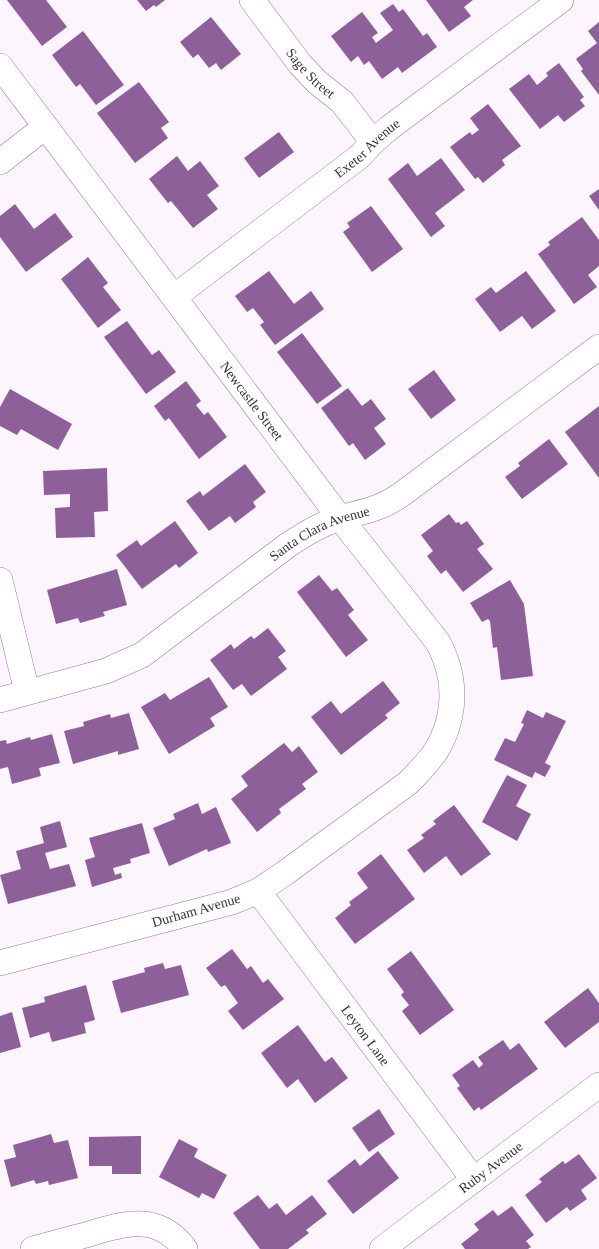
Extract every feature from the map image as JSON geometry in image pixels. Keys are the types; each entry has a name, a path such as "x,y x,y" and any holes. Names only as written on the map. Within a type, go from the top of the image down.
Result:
{"street":[{"name":"Sage Street","path":"252,0 300,64 317,82 342,102 372,142"},
{"name":"Exeter Avenue","path":"174,297 359,157 372,142 561,0"},
{"name":"Newcastle Street","path":"0,66 340,518 437,641 446,659 453,702 449,724 437,751"},
{"path":"0,162 45,127"},
{"name":"Santa Clara Avenue","path":"0,700 106,671 142,656 288,546 316,528 340,518 378,507 402,494 599,347"},
{"path":"0,580 27,692"},
{"name":"Durham Avenue","path":"0,962 232,902 258,891 408,783 437,751"},
{"name":"Leyton Lane","path":"258,891 474,1180"},
{"name":"Ruby Avenue","path":"382,1249 599,1085"},
{"path":"33,1249 112,1227 137,1224 154,1226 170,1233 185,1249"}],"building":[{"path":"7,0 46,0 67,27 42,46"},
{"path":"137,0 165,0 156,7 154,5 146,11"},
{"path":"426,0 473,0 464,7 471,16 449,32"},
{"path":"393,4 399,12 403,9 423,36 427,33 437,47 402,73 398,67 382,79 369,61 364,65 358,56 351,62 331,36 362,12 378,33 372,37 376,43 393,30 380,13"},
{"path":"211,17 241,54 221,70 216,63 209,68 198,54 193,58 180,42"},
{"path":"599,22 599,95 581,71 583,69 576,59 597,43 588,31"},
{"path":"83,31 124,85 96,105 80,84 76,87 52,55"},
{"path":"559,63 584,97 580,100 585,106 564,122 558,115 540,129 509,89 529,74 537,85 548,76 546,73"},
{"path":"139,82 169,122 161,128 168,138 135,163 97,113"},
{"path":"488,104 521,146 502,160 505,165 483,183 478,177 475,179 450,147 470,132 472,135 479,130 470,118"},
{"path":"279,132 294,152 259,178 244,158"},
{"path":"177,156 188,171 200,161 219,186 207,195 218,209 193,228 171,201 168,203 149,179"},
{"path":"441,158 465,190 435,213 445,226 431,237 388,179 408,163 417,176"},
{"path":"599,189 599,210 589,196"},
{"path":"15,204 34,229 55,213 73,237 26,272 0,237 0,216"},
{"path":"371,206 403,249 372,272 343,232 350,227 347,223"},
{"path":"582,217 599,240 599,266 588,275 597,287 574,304 538,254 550,245 548,242"},
{"path":"88,257 108,283 103,287 121,310 98,328 61,279"},
{"path":"269,271 294,304 311,291 324,309 275,345 260,325 264,322 253,308 247,312 235,296"},
{"path":"526,271 556,311 532,329 522,316 500,332 475,299 491,287 496,293"},
{"path":"127,321 152,355 159,350 176,372 146,394 104,337"},
{"path":"302,333 342,386 317,404 277,352"},
{"path":"434,370 456,400 431,419 408,389"},
{"path":"186,381 201,401 196,405 204,415 208,412 227,437 199,459 169,418 165,421 154,406"},
{"path":"348,388 362,406 371,399 386,419 374,428 386,444 365,460 353,443 349,446 321,408"},
{"path":"10,389 72,424 58,450 21,429 17,435 0,426 0,407"},
{"path":"599,406 599,478 565,432"},
{"path":"549,439 568,464 522,499 505,477 520,466 518,463"},
{"path":"245,464 266,492 253,502 256,507 235,523 230,516 209,531 186,501 200,491 203,496"},
{"path":"107,468 108,511 94,512 95,537 56,538 55,508 70,507 70,494 44,495 43,471"},
{"path":"449,514 456,523 459,522 461,525 467,521 484,544 477,549 493,569 463,592 446,570 441,574 427,556 433,551 421,535"},
{"path":"175,521 198,553 179,568 176,564 142,589 116,555 137,540 141,546"},
{"path":"117,569 127,605 103,612 105,616 80,623 78,618 56,624 47,590"},
{"path":"319,575 332,591 337,588 354,610 348,615 368,640 346,657 297,592"},
{"path":"510,580 524,604 533,676 501,680 497,647 493,648 490,621 488,619 482,622 470,603"},
{"path":"268,628 286,651 278,657 287,669 251,696 242,684 233,690 210,660 231,644 234,649 251,636 254,639"},
{"path":"209,677 228,707 210,718 215,726 169,754 141,707 165,693 170,700"},
{"path":"383,681 400,703 385,715 388,718 341,755 311,717 331,701 341,714"},
{"path":"527,710 543,718 546,712 566,721 545,763 551,766 545,777 535,772 532,778 494,760 505,738 515,742 524,724 521,723"},
{"path":"129,713 139,749 118,755 118,751 73,764 64,731 84,726 83,722 110,714 111,718"},
{"path":"52,734 60,763 39,768 41,776 12,784 8,767 0,769 0,741 6,740 7,744 30,737 31,740"},
{"path":"284,743 292,752 299,746 318,772 302,784 306,789 279,809 281,813 257,832 231,799 248,786 241,776"},
{"path":"507,775 527,785 516,806 531,814 517,841 482,822"},
{"path":"198,803 202,814 216,807 231,843 208,852 207,849 169,866 153,828 175,819 173,814"},
{"path":"454,805 491,854 461,876 446,856 424,873 407,850 424,838 421,835 436,824 433,821"},
{"path":"60,821 67,847 45,853 50,869 69,864 76,886 8,904 0,875 21,869 16,851 44,843 40,827"},
{"path":"142,823 150,853 130,859 131,863 113,868 115,875 121,873 122,878 92,887 85,860 95,857 89,838"},
{"path":"381,854 415,899 355,944 335,918 351,905 349,902 368,888 357,873"},
{"path":"232,949 247,969 251,966 263,983 268,979 284,999 243,1030 228,1011 238,1003 225,985 221,987 206,968"},
{"path":"411,951 454,1010 420,1035 402,1011 409,1005 401,995 404,992 387,969"},
{"path":"163,963 165,969 181,965 189,995 121,1013 112,981 145,972 144,968"},
{"path":"86,985 95,1020 84,1023 86,1033 52,1042 49,1032 30,1038 22,1008 45,1002 44,997"},
{"path":"588,988 599,1003 599,1022 565,1048 544,1022"},
{"path":"12,1012 21,1047 0,1053 0,1016"},
{"path":"298,1025 325,1062 332,1057 348,1078 315,1103 298,1079 287,1088 261,1053"},
{"path":"503,1040 510,1050 519,1043 538,1069 481,1110 479,1107 474,1111 457,1088 460,1086 452,1075 473,1060 479,1068 483,1064 478,1057"},
{"path":"379,1109 395,1134 369,1152 352,1128"},
{"path":"51,1134 54,1143 68,1140 78,1178 49,1185 48,1181 36,1184 34,1180 11,1187 4,1160 16,1157 13,1145"},
{"path":"141,1136 141,1174 112,1174 112,1166 89,1166 89,1137"},
{"path":"179,1139 198,1149 194,1157 227,1175 214,1199 202,1193 199,1198 159,1177"},
{"path":"378,1151 399,1178 353,1214 327,1181 355,1159 360,1166"},
{"path":"579,1154 597,1178 581,1190 587,1199 570,1211 567,1207 546,1223 525,1195 542,1182 539,1179 563,1161 565,1164"},
{"path":"258,1195 269,1209 277,1203 286,1215 312,1195 327,1214 306,1230 309,1233 288,1249 260,1249 233,1213"},
{"path":"512,1206 534,1235 526,1241 531,1247 528,1249 465,1249 461,1244 479,1230 474,1224 493,1210 498,1216"}]}
